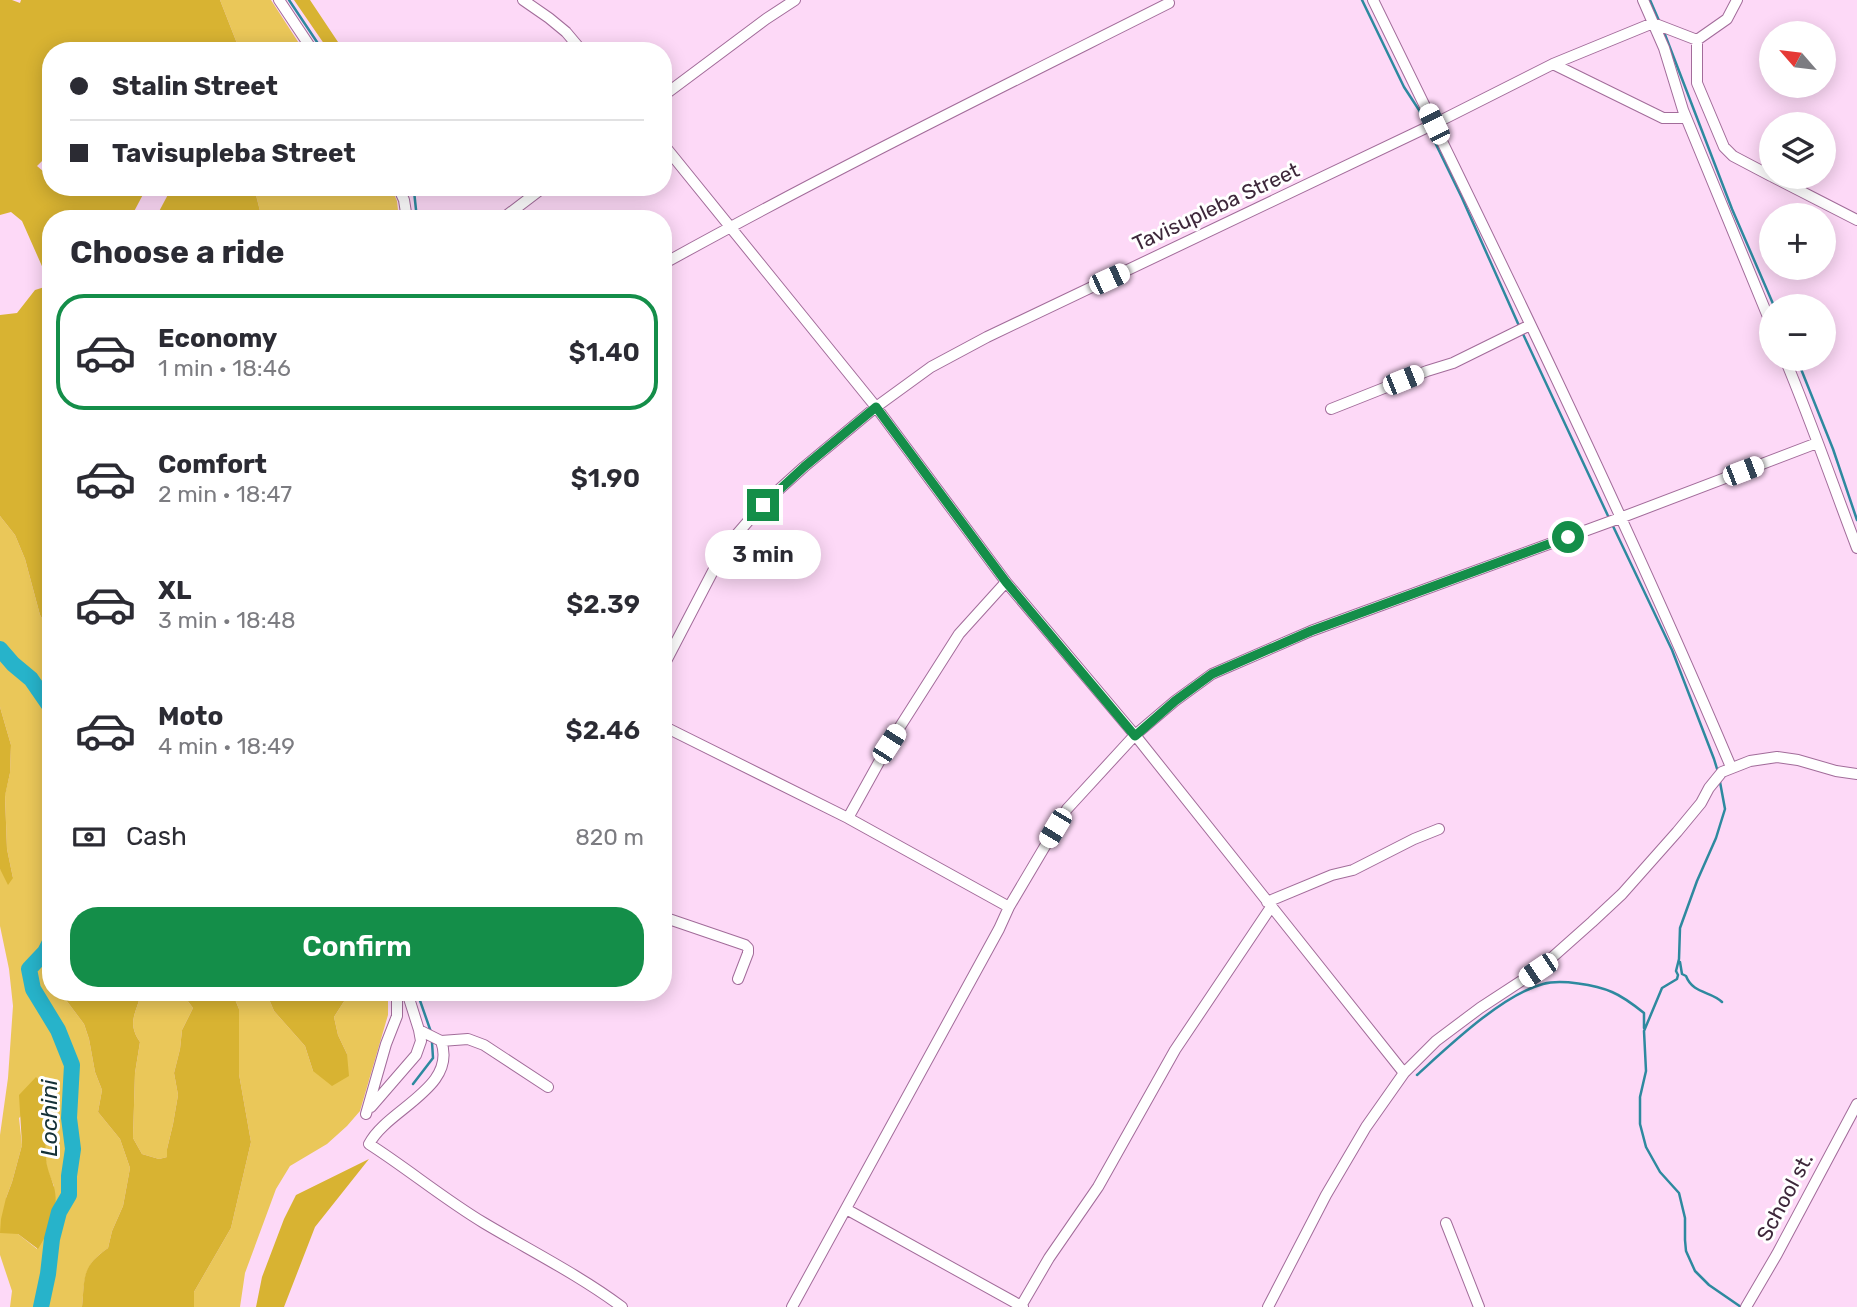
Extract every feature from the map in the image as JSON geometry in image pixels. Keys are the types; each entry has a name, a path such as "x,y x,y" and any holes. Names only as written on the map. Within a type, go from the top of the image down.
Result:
{"street":[{"path":"279,0 307,42"},
{"path":"523,0 549,18 573,42"},
{"path":"672,89 795,0"},
{"path":"1373,0 1530,325 1697,686 1731,767"},
{"path":"1643,0 1664,48 1686,118 1759,295"},
{"path":"1697,40 1727,19 1737,0"},
{"path":"672,259 900,138 1170,3"},
{"path":"1653,23 1697,40"},
{"name":"Tavisupleba Street","path":"672,650 725,548 763,505 839,437 931,367 987,337 1434,124 1553,64 1653,23"},
{"path":"1697,40 1696,83 1724,147 1733,156 1759,169"},
{"path":"1553,64 1663,118 1686,118"},
{"path":"672,155 876,407 1006,582 1135,736 1404,1073"},
{"path":"1798,189 1857,219"},
{"path":"514,210 532,196"},
{"path":"1331,409 1427,370 1453,363 1530,325"},
{"path":"1790,371 1810,417 1817,443 1857,548"},
{"path":"792,1307 999,929 1009,906 1066,809 1135,736 1175,701 1212,674 1264,650 1817,443"},
{"path":"848,818 889,744 959,634 1006,582"},
{"path":"672,730 848,818 1009,906"},
{"path":"1268,1307 1326,1195 1366,1126 1404,1073 1436,1041 1538,970 1622,894 1701,803 1722,772 1750,761 1777,757 1857,774"},
{"path":"846,1209 1022,1306 1049,1258 1098,1186 1175,1050 1269,905 1439,830"},
{"path":"672,920 748,948 738,979"},
{"path":"397,1001 397,1016 366,1114 374,1101 416,1055 421,1041 410,1001"},
{"path":"419,1030 442,1041 468,1039 484,1045 548,1087"},
{"path":"442,1041 444,1057 441,1070 434,1081 381,1126 369,1143 482,1222 556,1264 622,1307"},
{"name":"School st.","path":"1746,1307 1857,1104"},
{"path":"1446,1223 1479,1307"}],"shaded area":[{"path":"0,0 20,3 21,0 220,0 236,42 42,42 42,161 37,166 42,170 42,196 142,196 135,210 42,210 42,266 22,221 11,212 0,215"},
{"path":"220,0 271,0 298,42 236,42"},
{"path":"294,0 310,0 338,42 323,42"},
{"path":"167,196 256,196 260,210 160,210"},
{"path":"256,196 395,196 398,210 260,210"},
{"path":"42,288 42,618 25,559 15,535 0,516 0,315 17,313 35,290"},
{"path":"0,516 15,535 25,559 42,618 42,1001 67,1001 84,1024 102,1090 98,1112 120,1139 130,1168 123,1206 108,1248 93,1261 86,1273 82,1307 10,1307 12,1291 0,1255 0,1135 8,1078 13,1006 0,926 0,869 13,878 7,849 5,795 10,773 11,745 0,707","holes":["49,1090 45,1154 47,1169 54,1186 37,1249 18,1234 6,1198 22,1145 19,1118"]},
{"path":"0,707 11,745 10,773 5,796 7,849 13,878 8,885 0,869"},
{"path":"67,1001 138,1001 133,1023 140,1042 135,1073 133,1138 142,1154 159,1159 167,1157 178,1095 174,1073 182,1030 193,1008 188,1001 236,1001 239,1009 239,1074 251,1142 231,1228 194,1292 194,1307 82,1307 86,1273 93,1261 108,1248 123,1206 130,1168 120,1139 98,1112 102,1090 84,1024"},
{"path":"138,1001 188,1001 193,1008 182,1030 174,1073 178,1095 167,1157 159,1159 142,1154 133,1138 135,1073 140,1042 134,1028"},
{"path":"236,1001 270,1001 274,1011 305,1046 313,1071 347,1054 338,1035 334,1017 344,1001 388,1001 388,1015 360,1111 327,1144 290,1166 276,1189 245,1273 240,1307 194,1307 194,1292 231,1228 251,1142 239,1074 239,1009"},
{"path":"270,1001 344,1001 334,1017 338,1035 347,1054 349,1076 332,1086 313,1071 305,1046 274,1011"},
{"path":"36,1077 49,1090 46,1160 56,1204 46,1235 38,1249 18,1234 0,1233 6,1198 22,1145 19,1095"},
{"path":"369,1159 315,1227 284,1307 256,1307 262,1277 296,1195"}],"waterway":[{"path":"289,0 317,42"},
{"path":"1362,0 1404,87 1426,124"},
{"path":"1650,0 1660,23"},
{"path":"1664,32 1732,209 1769,294"},
{"path":"1429,130 1520,328"},
{"path":"415,196 416,210"},
{"path":"1523,334 1609,518"},
{"path":"1802,371 1833,449 1857,520"},
{"path":"1612,524 1672,650 1718,772"},
{"name":"Lochini","path":"0,649 31,679 42,695"},
{"path":"1720,782 1725,809 1680,928 1677,979 1662,988 1644,1031 1646,1071 1640,1097 1640,1124 1646,1147 1660,1172 1679,1193 1685,1218 1686,1251 1695,1271 1709,1285 1741,1307"},
{"name":"Lochini","path":"41,1307 52,1239 59,1212 69,1195 73,1149 69,1118 72,1065 58,1030 33,989 29,969 42,955"},
{"path":"1680,962 1682,974 1693,986 1722,1002"},
{"path":"1417,1075 1494,1010 1527,990 1543,984 1578,984 1612,992 1644,1013 1644,1028"},
{"path":"420,1001 431,1032"},
{"path":"413,1084 433,1058 432,1042"}],"route":[{"path":"763,505 876,407 1006,582 1135,736 1175,701 1212,674 1264,650 1568,537"}]}
